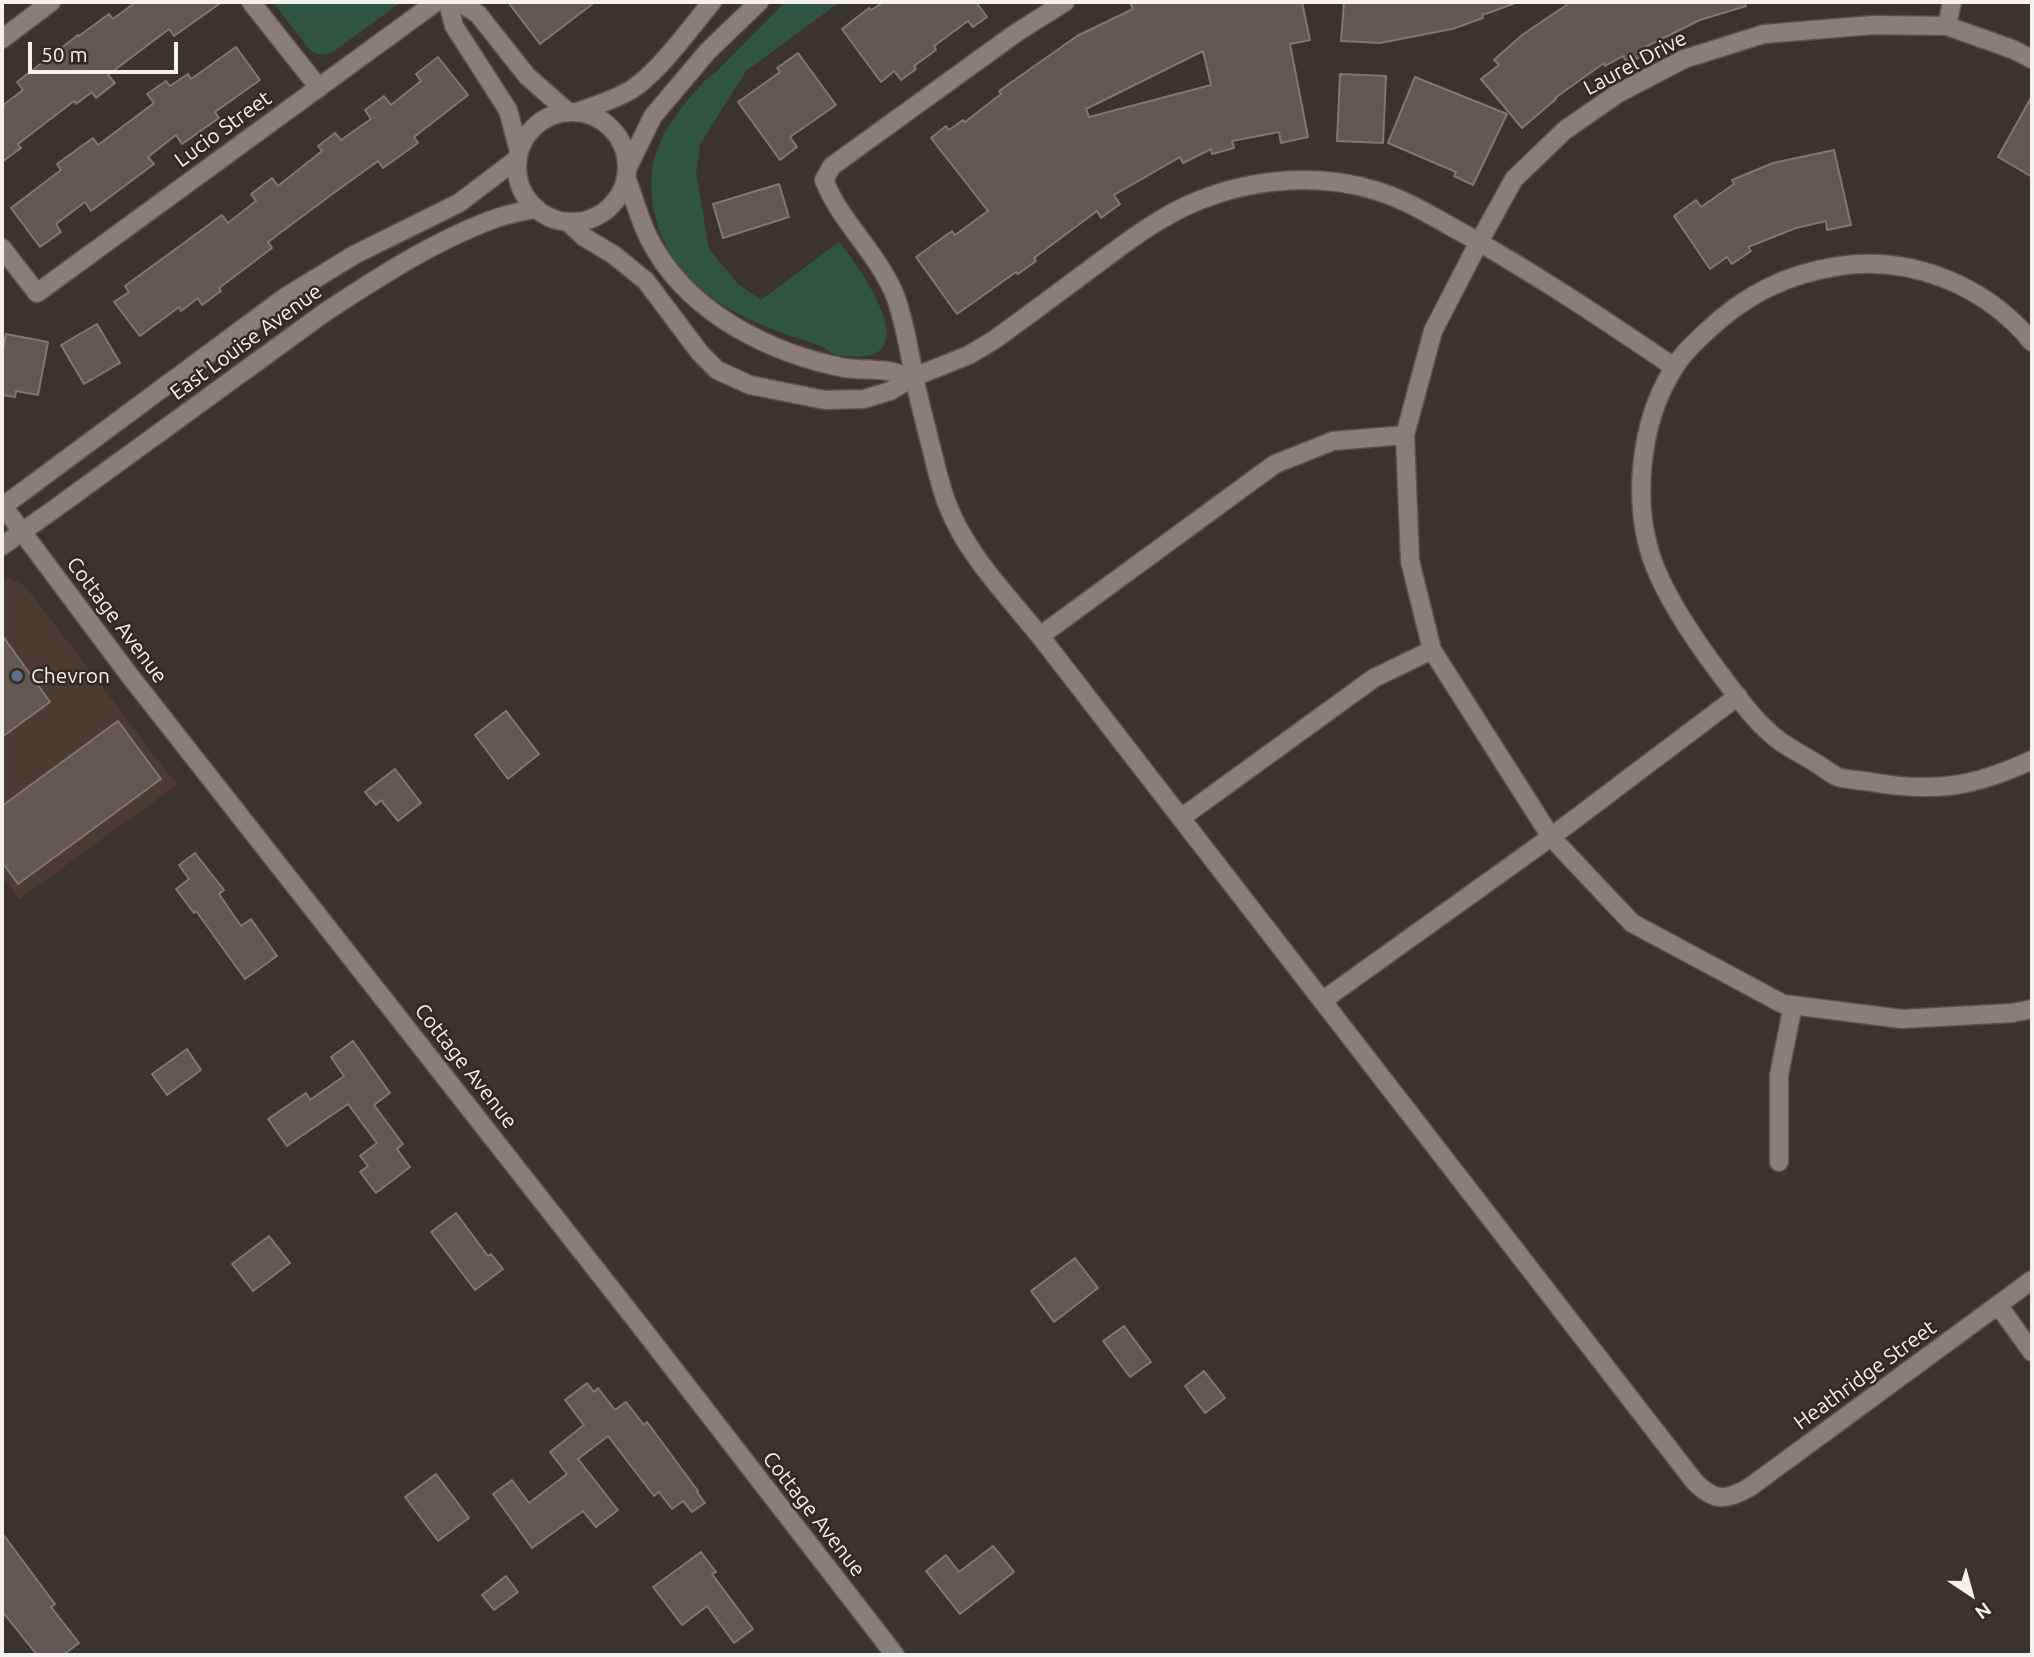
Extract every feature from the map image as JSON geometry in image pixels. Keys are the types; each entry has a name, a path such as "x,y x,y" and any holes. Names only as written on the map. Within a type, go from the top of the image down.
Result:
{"street":[{"path":"2,39 51,2"},
{"path":"251,2 318,88"},
{"name":"Lucio Street","path":"2,248 37,293 436,2"},
{"path":"448,2 454,26 508,110 518,155 518,177 524,194 536,208 551,218 568,222 599,215 612,205 621,192 653,116 708,51 759,2"},
{"path":"458,2 478,14 527,76 573,112 592,115 617,134 625,151 627,173 654,249 678,282 706,308 749,333 790,352 846,368 886,371 914,377"},
{"name":"East Louise Avenue","path":"2,506 284,298 354,255 459,203 518,155 526,136 537,124 552,116 573,112 631,90 647,78 712,2"},
{"path":"1065,2 1016,33 832,166 824,180 837,207 871,252 895,297 904,324 940,484 962,535 977,558 1322,1001 1550,837 1738,696"},
{"path":"1947,26 1952,2"},
{"name":"Laurel Drive","path":"2032,59 1947,26 1874,25 1764,34 1684,59 1617,94 1564,130 1514,180 1433,331 1405,435 1410,561 1432,650 1550,837 1632,923 1783,1004 1902,1019 2012,1013 2032,1009"},
{"path":"568,222 584,237 614,255 646,281 700,353 717,370 750,385 786,394 844,401 864,399 890,391 914,377 969,355 994,340 1143,231 1174,212 1199,200 1231,190 1284,181 1319,181 1357,186 1407,202 1479,242 1602,318 1674,367"},
{"name":"East Louise Avenue","path":"2,546 363,287 458,235 494,219 536,208"},
{"path":"2032,342 2020,327 1982,297 1950,279 1909,267 1858,263 1814,270 1768,286 1728,311 1696,341 1674,367 1658,401 1644,447 1641,496 1654,566 1674,606 1749,711 1779,741 1838,776 1902,788 1935,789 1971,783 2032,760"},
{"path":"1040,636 1275,464 1333,441 1405,435"},
{"name":"Cottage Avenue","path":"2,506 130,676 895,1655"},
{"path":"1181,818 1374,678 1432,650"},
{"name":"Heathridge Street","path":"1322,1001 1694,1481 1705,1492 1720,1498 1750,1487 2032,1280"},
{"path":"1779,1162 1779,1075 1793,1005"},
{"path":"1998,1305 2032,1352"}],"shaded area":[{"path":"8,577 26,587 177,785 19,899 2,876 2,578"}],"green space":[{"path":"273,2 401,2 333,52 320,54 309,49"},
{"path":"785,2 840,2 746,71 700,144 696,172 709,249 738,284 761,300 839,242 857,265 884,318 887,335 883,347 867,356 832,353 821,346 751,320 712,298 678,266 656,221 651,188 652,171 656,152 670,125 701,85"}],"building":[{"path":"136,2 222,2 174,36 169,29 108,75 115,83 96,98 92,92 76,104 74,101 18,144 21,148 2,162 2,106 23,90 17,82 109,14 113,19"},
{"path":"508,2 595,2 540,44"},
{"path":"884,2 976,2 987,17 973,27 968,21 934,46 936,50 914,66 916,69 901,80 894,71 881,82 842,29 869,8 871,10"},
{"path":"1130,2 1302,2 1310,40 1290,44 1308,137 1281,143 1279,132 1232,141 1234,148 1212,154 1211,149 1183,163 1180,157 1114,195 1120,204 1101,218 1097,211 1034,258 1036,261 957,314 916,257 952,231 955,235 988,211 931,138 946,126 949,130 963,120 965,122 1001,94 999,91 1077,36 1133,9","holes":["1203,51 1211,85 1089,117 1086,109"]},
{"path":"1344,2 1513,4 1452,29 1380,43 1341,41"},
{"path":"1571,2 1745,2 1746,6 1700,20 1645,47 1648,52 1628,64 1623,56 1605,66 1604,63 1555,98 1522,128 1481,79 1499,65 1494,60 1522,35"},
{"path":"236,47 260,80 215,112 219,118 182,144 176,135 148,157 154,164 91,211 85,202 56,224 61,232 40,247 11,208 61,170 57,164 93,138 98,145 154,103 147,94 166,81 170,86 188,74 191,79"},
{"path":"798,53 836,105 790,137 797,147 780,160 738,102 780,72 777,68"},
{"path":"438,57 468,95 414,137 418,143 383,168 378,161 268,242 272,248 219,288 221,291 202,305 198,298 181,311 179,307 140,336 114,302 129,292 125,286 222,215 228,223 256,201 251,194 272,178 278,186 322,151 318,146 335,133 341,140 371,119 365,110 384,96 391,105 421,81 416,74"},
{"path":"1340,74 1386,76 1383,143 1337,141"},
{"path":"1415,77 1507,114 1473,185 1454,176 1456,172 1388,143"},
{"path":"2032,96 2032,177 1998,157"},
{"path":"1834,150 1851,225 1827,230 1826,221 1796,228 1748,247 1751,251 1732,264 1727,257 1710,269 1674,216 1696,200 1701,207 1734,184 1732,180 1773,163"},
{"path":"779,184 789,217 723,238 713,204"},
{"path":"97,324 120,363 84,384 61,345"},
{"path":"6,334 48,342 38,395 16,391 15,397 2,395 2,354"},
{"name":"Chevron","path":"2,635 50,702 2,737"},
{"path":"506,711 539,754 508,779 475,735"},
{"path":"118,721 161,779 18,884 2,862 2,806"},
{"path":"395,769 421,803 398,821 381,800 376,805 365,792"},
{"path":"195,853 224,890 219,894 241,926 251,919 277,956 245,979 196,911 194,913 176,889 189,879 179,865"},
{"path":"353,1041 390,1093 374,1105 403,1144 397,1149 410,1167 376,1193 360,1172 368,1166 360,1156 377,1143 348,1104 287,1146 268,1119 306,1093 310,1100 344,1076 331,1057"},
{"path":"187,1049 201,1070 167,1095 152,1074"},
{"path":"456,1213 488,1256 491,1254 503,1269 475,1290 431,1232"},
{"path":"269,1236 290,1263 253,1291 232,1264"},
{"path":"1075,1258 1098,1288 1054,1322 1031,1291"},
{"path":"1124,1326 1151,1362 1130,1377 1103,1341"},
{"path":"1204,1371 1225,1398 1205,1413 1185,1386"},
{"path":"587,1383 594,1392 598,1388 615,1410 626,1402 644,1425 647,1422 705,1503 692,1512 683,1501 672,1509 659,1492 654,1496 608,1436 578,1459 618,1510 596,1527 583,1511 532,1548 493,1494 512,1480 529,1503 567,1474 550,1452 584,1425 565,1400"},
{"path":"436,1474 469,1518 438,1541 405,1497"},
{"path":"2,1533 55,1604 51,1607 79,1643 63,1655 37,1655 2,1611"},
{"path":"993,1546 1014,1572 960,1614 926,1571 946,1555 959,1572"},
{"path":"701,1552 716,1572 712,1574 753,1629 734,1643 707,1606 682,1625 653,1587"},
{"path":"506,1576 518,1592 494,1610 482,1595"}],"place":[{"name":"Chevron","path":"17,676"}]}
